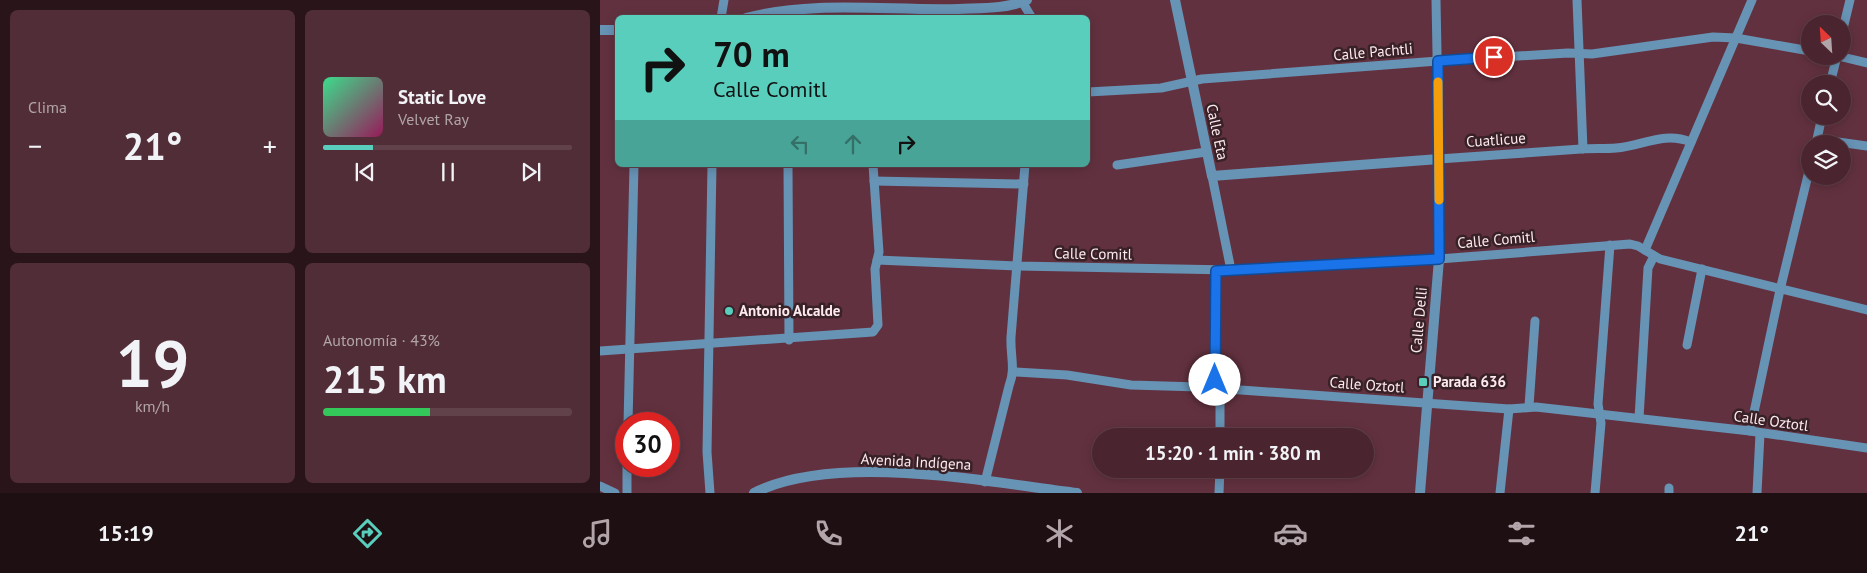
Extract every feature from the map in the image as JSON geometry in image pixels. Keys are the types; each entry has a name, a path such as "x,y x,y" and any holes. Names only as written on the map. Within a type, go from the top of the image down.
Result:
{"street":[{"path":"722,15 724,0"},
{"name":"Calle Eta","path":"1175,0 1231,270"},
{"name":"Calle Delli","path":"1420,493 1439,259 1436,0"},
{"path":"1577,0 1583,149"},
{"path":"1645,250 1752,0"},
{"path":"1846,15 1850,0"},
{"path":"772,15 989,8 1023,1 1030,15"},
{"path":"600,30 615,30"},
{"name":"Calle Pachtli","path":"1090,92 1161,88 1191,82 1438,61 1625,51 1699,38 1736,38 1801,49"},
{"path":"1851,59 1867,63"},
{"name":"Cuatlicue","path":"1212,176 1626,147 1660,137 1677,137 1690,142"},
{"path":"1851,145 1867,146"},
{"path":"1116,165 1206,152"},
{"path":"628,412 634,167"},
{"path":"710,493 707,452 712,167"},
{"path":"788,167 789,340"},
{"path":"600,351 710,342 789,340 870,333 876,330 878,325 875,269 879,252 874,167"},
{"path":"985,482 1014,372 1010,353 1025,167"},
{"path":"874,181 1024,184"},
{"path":"1750,431 1780,290 1805,185"},
{"name":"Calle Comitl","path":"877,260 1216,271 1439,259 1634,244 1654,256 1702,270 1867,310"},
{"path":"1595,493 1601,423 1598,404 1610,245"},
{"path":"1639,418 1648,268 1654,256"},
{"path":"1687,345 1702,270"},
{"path":"1216,271 1215,380 1220,397 1220,428"},
{"path":"1529,406 1535,322"},
{"name":"Calle Oztotl","path":"1014,372 1067,375 1131,386 1217,389 1509,408 1529,406 1750,431 1760,434 1867,448"},
{"path":"1500,493 1509,408"},
{"path":"1757,493 1760,434"},
{"name":"Avenida Indígena","path":"754,493 792,480 838,474 901,473 1077,493"},
{"path":"627,477 627,493"},
{"path":"1219,493 1220,478"},
{"path":"600,486 615,493"}],"slow traffic":[{"path":"1438,82 1439,200"}],"place":[{"name":"Antonio Alcalde","path":"729,311"},
{"name":"Parada 636","path":"1423,382"}],"route":[{"path":"1215,380 1216,271 1439,259 1438,61 1494,57"}]}
